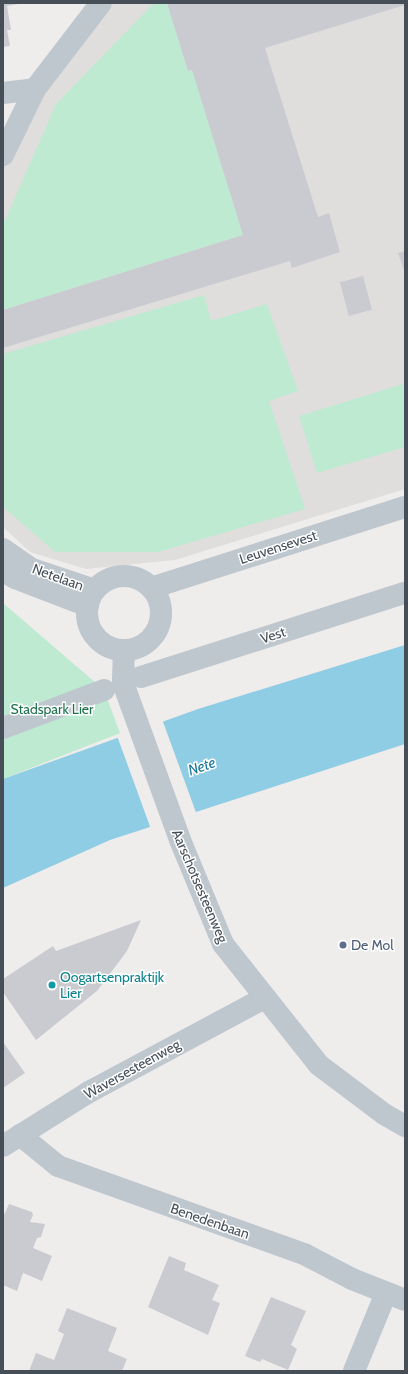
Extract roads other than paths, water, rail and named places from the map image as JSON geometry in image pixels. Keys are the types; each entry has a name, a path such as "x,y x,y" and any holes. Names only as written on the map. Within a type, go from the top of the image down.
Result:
{"street":[{"path":"3,155 36,89 101,3"},
{"path":"3,93 36,89"},
{"name":"Leuvensevest","path":"151,588 405,507"},
{"name":"Netelaan","path":"3,549 32,569 91,598"},
{"name":"Netelaan","path":"3,571 15,578 91,598"},
{"name":"Netelaan","path":"124,650 111,647 93,633 89,622 91,598 107,580 124,576 144,582 151,588"},
{"path":"124,650 134,648 150,639 157,629 161,615 160,602 151,588"},
{"name":"Vest","path":"140,678 405,593"},
{"name":"Aarschotsesteenweg","path":"124,650 123,683 180,840 223,944 264,998 319,1065 384,1114 405,1126"},
{"path":"3,728 104,690"},
{"name":"Waversesteenweg","path":"11,1141 94,1089 264,998"},
{"name":"Benedenbaan","path":"11,1141 58,1166 306,1255 396,1297"},
{"path":"354,1371 396,1297"}],"water":[{"name":"Nete","path":"405,645 405,744 110,840 3,888 3,779 198,709"}],"place":[{"name":"De Mol","path":"343,945"},
{"name":"Oogartsenpraktijk Lier","path":"52,985"}],"park label":[{"name":"Stadspark Lier","path":"52,709"}]}
